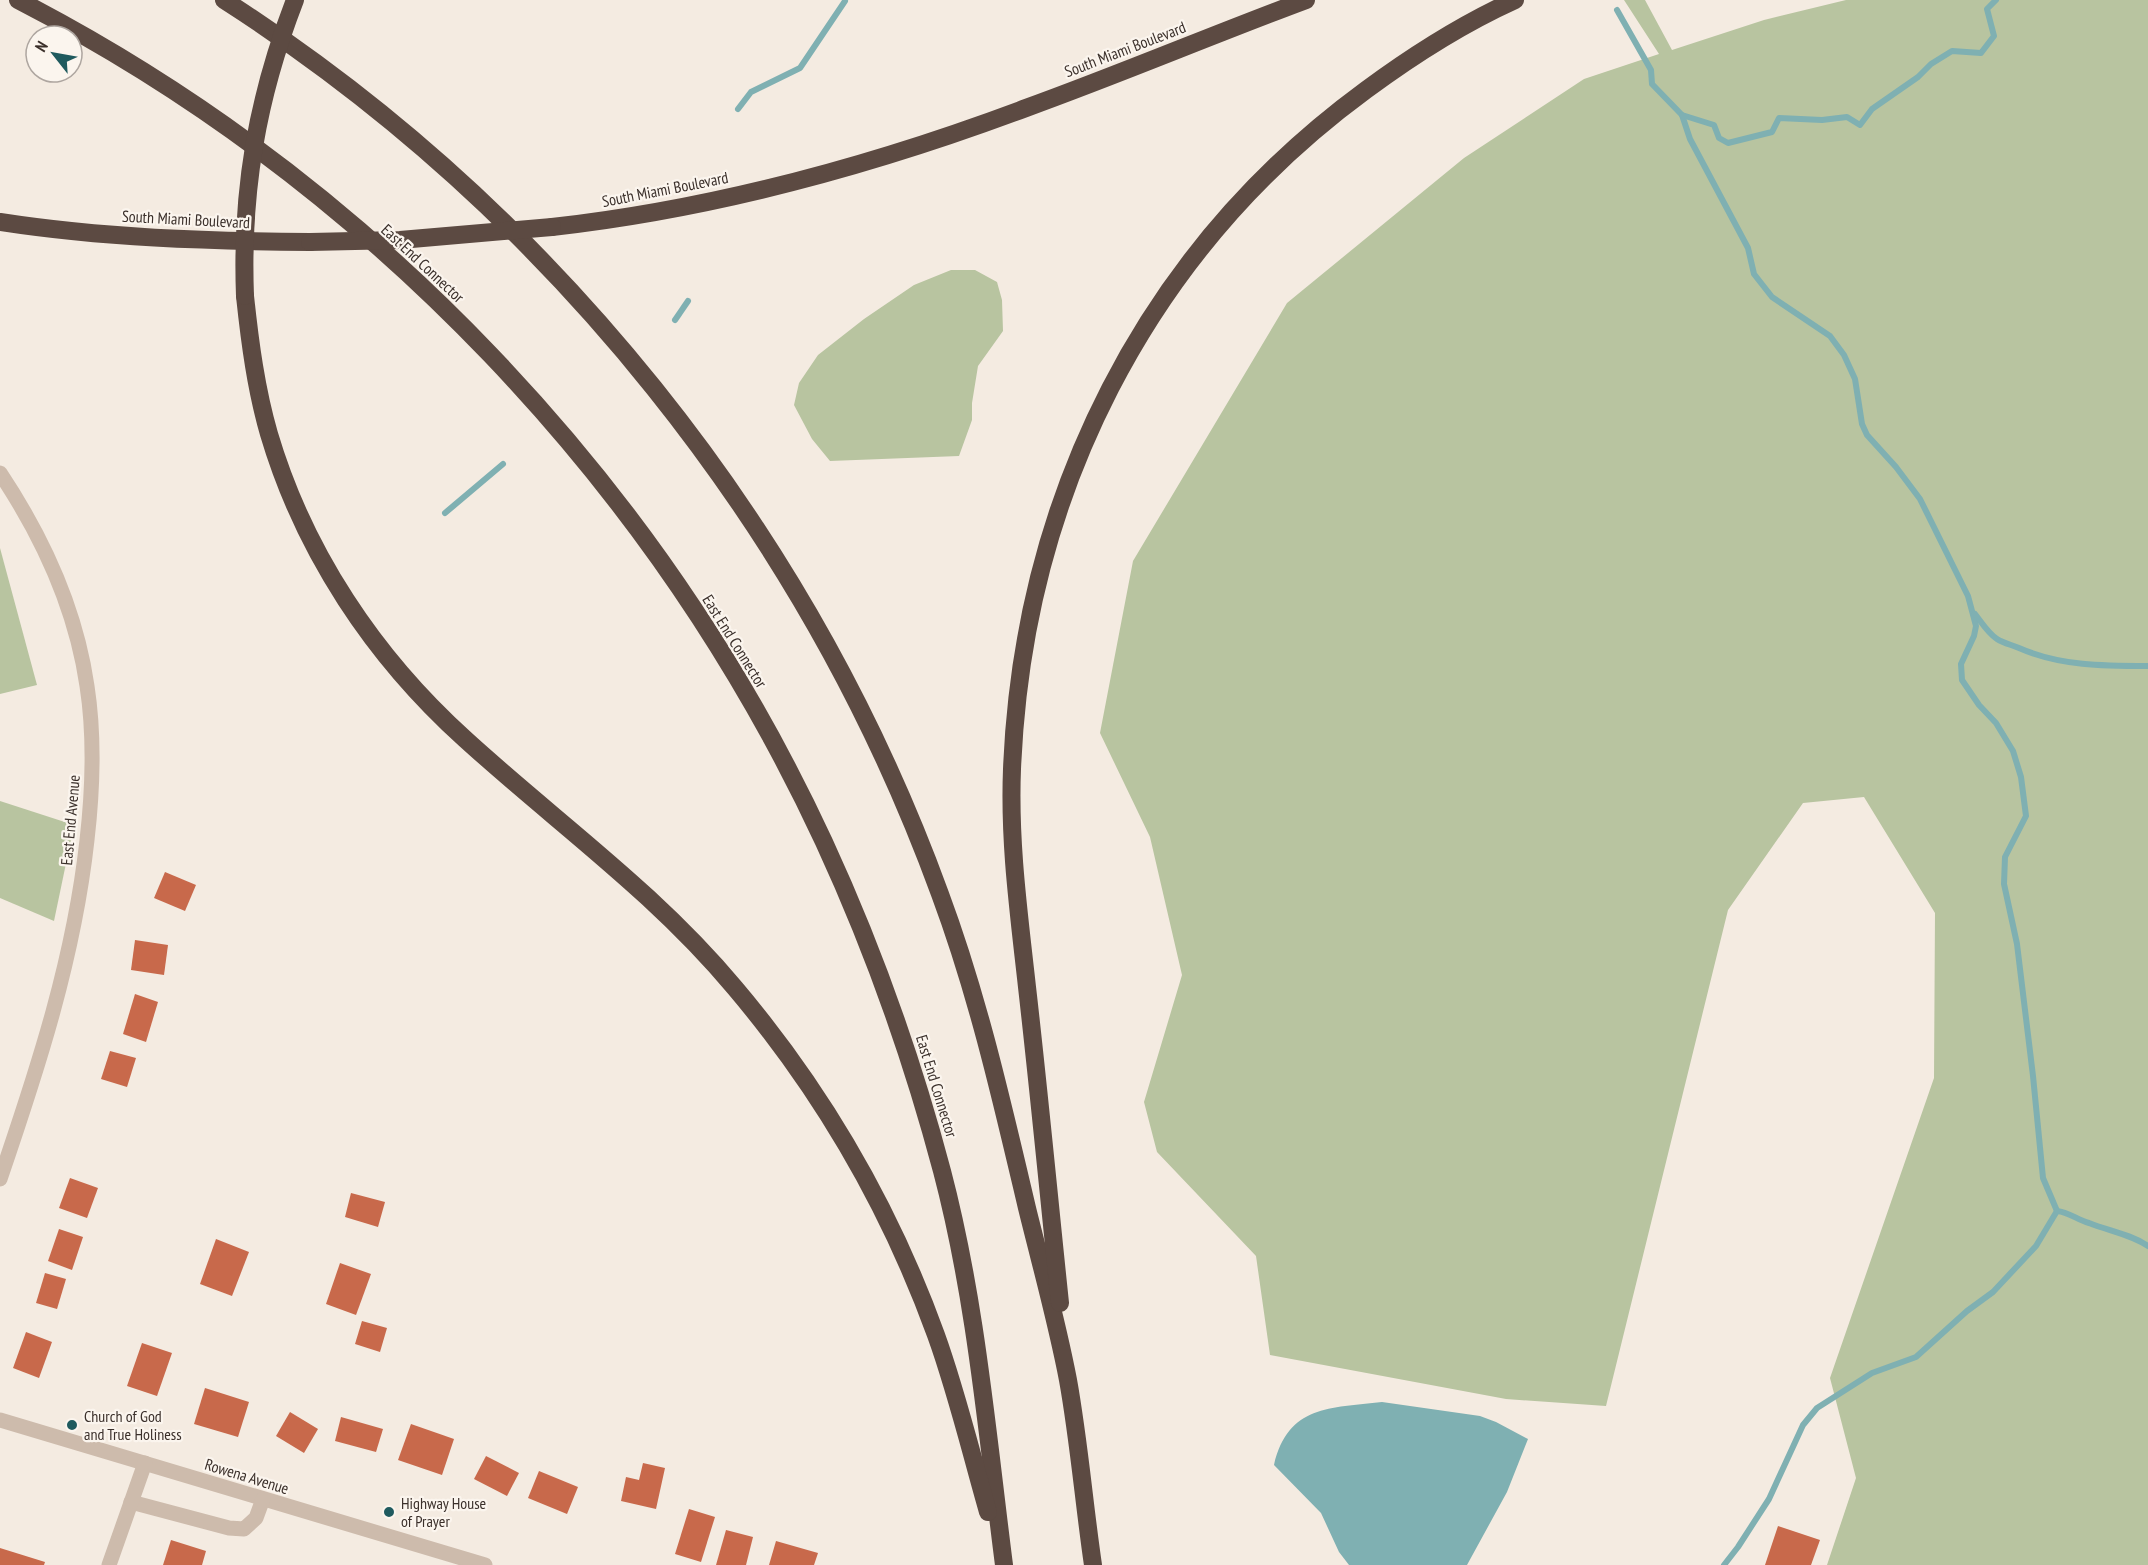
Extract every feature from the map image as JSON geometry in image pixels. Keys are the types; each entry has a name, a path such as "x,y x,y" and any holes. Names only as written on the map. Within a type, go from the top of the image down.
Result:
{"highway":[{"name":"East End Connector","path":"18,0 131,64 205,112 275,162 344,217 409,276 479,344 589,467 649,546 734,674 783,761 823,840 859,921 887,994 919,1089 943,1175 963,1263 974,1331 1003,1565"},
{"path":"224,0 338,79 411,138 480,200 545,265 609,333 667,405 723,480 775,558 822,638 865,720 904,804 939,891 970,979 995,1069 1068,1380"},
{"path":"295,0 269,74 250,164 243,254 250,346 270,434 302,520 322,561 352,610 401,674 473,746 629,879 703,951 762,1021 816,1094 868,1183 904,1255 938,1339 1003,1565"},
{"name":"South Miami Boulevard","path":"0,222 126,236 218,241 310,242 400,240 552,227 674,209 764,189 939,138 1026,109 1306,0"},
{"path":"1093,1565 1068,1380 1017,909 1011,818 1014,727 1025,636 1046,547 1060,504 1094,419 1138,338 1190,263 1249,193 1315,130 1388,74 1464,26 1515,0"}],"street":[{"name":"East End Avenue","path":"0,473 26,513 64,598 87,684 92,728 93,767 84,872 72,939 46,1041 0,1179"},
{"name":"Rowena Avenue","path":"0,1420 485,1565"},
{"path":"109,1565 145,1463"},
{"path":"131,1502 229,1528 244,1529 256,1518 263,1499"}],"green space":[{"path":"1624,0 1645,0 1672,50 1764,20 1846,0 2148,0 2148,1565 1827,1565 1856,1478 1830,1378 1934,1078 1935,913 1864,797 1803,803 1728,910 1606,1406 1506,1399 1270,1355 1256,1256 1157,1152 1144,1102 1182,975 1150,837 1100,733 1133,561 1287,303 1464,158 1584,79 1659,54"},
{"path":"951,270 975,270 997,282 1002,300 1003,331 978,366 972,403 972,420 959,456 830,461 812,439 794,405 799,383 818,355 864,319 914,285"},
{"path":"0,548 37,685 0,694"},
{"path":"0,801 74,825 54,921 0,898"}],"water":[{"path":"1382,1402 1480,1416 1528,1439 1507,1492 1467,1565 1349,1565 1339,1552 1321,1513 1274,1465 1289,1431 1301,1420 1329,1409"}],"building":[{"path":"165,872 196,885 185,911 154,898"},
{"path":"135,940 168,945 164,975 131,970"},
{"path":"135,994 158,1002 146,1042 123,1034"},
{"path":"110,1051 136,1058 127,1087 101,1079"},
{"path":"70,1178 98,1188 87,1218 59,1208"},
{"path":"351,1193 385,1202 378,1227 345,1217"},
{"path":"59,1229 83,1237 72,1270 48,1261"},
{"path":"216,1239 249,1252 232,1296 200,1284"},
{"path":"340,1263 371,1274 356,1315 326,1304"},
{"path":"45,1273 66,1279 57,1309 36,1303"},
{"path":"362,1321 387,1328 380,1352 355,1344"},
{"path":"26,1332 52,1342 39,1378 13,1368"},
{"path":"142,1343 172,1353 157,1396 127,1386"},
{"path":"205,1388 249,1402 238,1437 194,1424"},
{"path":"290,1412 318,1429 304,1453 276,1436"},
{"path":"341,1417 383,1429 376,1452 335,1441"},
{"path":"411,1424 454,1439 442,1475 398,1460"},
{"path":"486,1456 519,1473 507,1496 474,1479"},
{"path":"643,1463 665,1468 656,1509 621,1501 626,1477 639,1480"},
{"path":"539,1471 578,1487 567,1514 528,1498"},
{"path":"689,1509 715,1517 701,1562 675,1554"},
{"path":"1778,1526 1820,1540 1811,1565 1765,1565"},
{"path":"726,1530 753,1537 746,1565 716,1565"},
{"path":"171,1540 206,1551 202,1565 163,1565"},
{"path":"776,1541 818,1553 814,1565 769,1565"},
{"path":"0,1548 45,1562 44,1565 0,1565"}],"waterway":[{"path":"1682,115 1714,125 1719,138 1728,143 1772,132 1779,118 1822,120 1847,117 1860,125 1872,109 1918,77 1931,64 1952,51 1981,53 1994,36 1987,9 1996,0"},
{"path":"738,109 751,92 800,68 845,1"},
{"path":"1617,10 1651,70 1652,84 1682,115 1690,139 1748,248 1754,274 1772,297 1830,336 1844,355 1855,379 1862,424 1867,435 1896,467 1920,499 1968,596 1976,626 1974,636 1961,664 1962,680 1979,705 1996,723 2013,751 2021,777 2026,816 2005,857 2004,884 2017,944 2043,1178 2057,1211"},
{"path":"675,320 688,301"},
{"path":"445,513 503,464"},
{"path":"1975,614 1997,639 2035,654 2082,664 2148,666"},
{"path":"2057,1211 2148,1246"},
{"path":"1724,1565 1769,1499 1803,1425 1817,1408 1872,1373 1916,1357 1967,1311 1993,1292 2036,1246 2057,1211"}],"place":[{"name":"Church of God and True Holiness","path":"72,1425"},
{"name":"Highway House of Prayer","path":"389,1512"}]}
